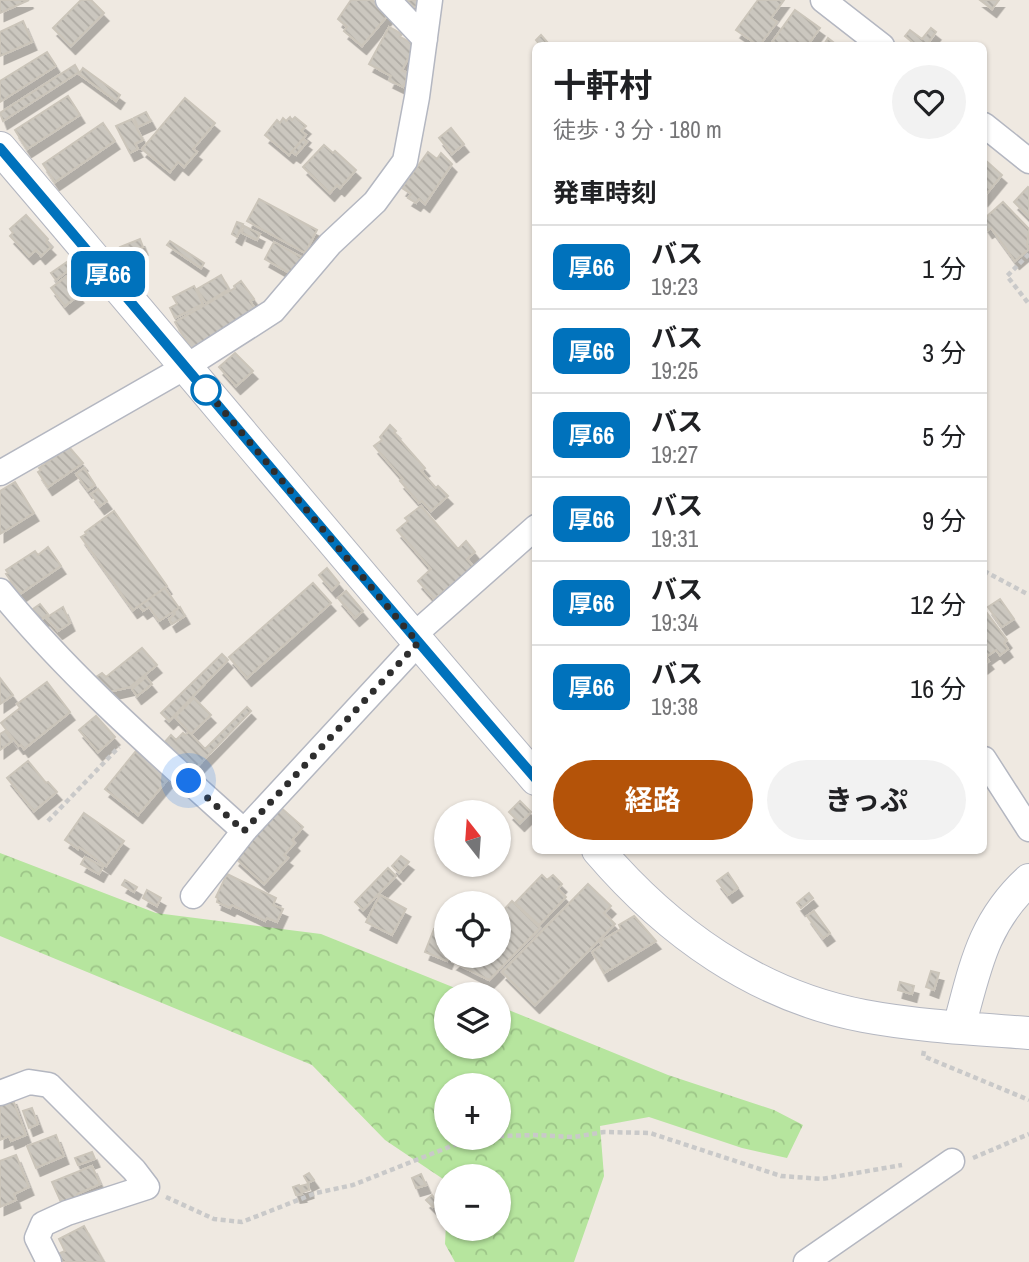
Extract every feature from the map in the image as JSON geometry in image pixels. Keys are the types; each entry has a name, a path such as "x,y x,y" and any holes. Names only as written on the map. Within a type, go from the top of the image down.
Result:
{"street":[{"path":"388,0 425,39"},
{"path":"0,473 187,366 273,311 330,244 375,201 405,161 418,97 430,0"},
{"path":"823,0 877,42"},
{"path":"987,127 1029,160"},
{"path":"0,148 532,774"},
{"path":"418,643 414,635 532,531"},
{"path":"0,591 31,629 134,732 244,831"},
{"path":"193,896 244,831 418,643"},
{"path":"987,764 1029,829"},
{"path":"602,854 652,906 697,944 747,975 804,1000 864,1016 1029,1033"},
{"path":"958,1027 990,926 1014,894 1029,880"},
{"path":"0,1093 29,1082 49,1085 134,1170 147,1187 67,1213 43,1224 37,1238 49,1262"},
{"path":"806,1262 962,1160"}],"path":[{"path":"1029,254 1007,275 1029,304"},
{"path":"987,572 1029,596"},
{"path":"48,821 134,732"},
{"path":"923,1056 1029,1100"},
{"path":"511,1136 574,1137 604,1132 650,1133 781,1176 822,1179 906,1165"},
{"path":"962,1160 1029,1134"},
{"path":"147,1187 214,1219 242,1222 316,1193 353,1185 441,1150"}],"green space":[{"path":"0,853 156,913 321,934 440,982 434,982 434,1059 511,1059 511,1011 668,1075 774,1110 803,1125 787,1158 742,1148 649,1117 600,1126 604,1176 574,1262 455,1262 445,1241 511,1241 511,1164 434,1164 434,1173 385,1140 312,1065 0,936"}],"building":[{"path":"0,0 29,0 0,13"},
{"path":"81,0 91,0 104,13 71,46 53,28"},
{"path":"351,0 372,0 389,14 362,46 344,31 347,27 338,19"},
{"path":"408,0 419,0 418,7 408,6"},
{"path":"758,0 784,0 771,18 777,22 762,42 753,42 736,30"},
{"path":"980,0 999,0 992,9"},
{"path":"795,10 820,28 810,42 772,42"},
{"path":"23,21 32,42 0,56 0,32"},
{"path":"389,27 415,45 402,70 409,74 403,87 389,80 391,76 369,64"},
{"path":"931,28 936,32 929,42 912,42 905,36 910,30 922,39"},
{"path":"541,35 547,42 538,42 536,40"},
{"path":"47,52 56,66 0,102 0,81"},
{"path":"75,65 79,72 3,121 0,113"},
{"path":"83,68 120,95 116,101 79,74"},
{"path":"68,96 80,115 27,149 15,130"},
{"path":"185,98 215,123 193,149 197,152 184,167 178,162 170,172 142,149"},
{"path":"146,112 151,121 138,127 134,118"},
{"path":"290,117 292,120 295,117 306,126 301,131 306,135 289,155 265,135 277,120 280,123 283,118 286,121"},
{"path":"132,119 143,140 135,144 138,149 130,153 116,126"},
{"path":"103,123 115,141 55,182 43,164"},
{"path":"451,128 464,144 452,154 439,138"},
{"path":"303,139 307,142 296,155 292,152"},
{"path":"324,145 356,170 340,188 337,185 330,193 303,167"},
{"path":"428,152 437,159 441,153 452,164 425,204 419,199 416,203 408,198 411,194 402,188"},
{"path":"987,162 1002,175 987,193"},
{"path":"1029,188 1029,217 1014,202"},
{"path":"259,199 317,230 305,253 247,221"},
{"path":"1003,202 1029,229 1029,249 1015,261 991,228 987,228 987,216"},
{"path":"26,215 48,239 46,242 51,247 41,256 36,250 29,256 10,236 13,233 10,229"},
{"path":"237,222 243,224 237,237 232,234"},
{"path":"244,226 260,234 257,240 242,233"},
{"path":"140,239 143,247 123,255 120,247"},
{"path":"170,241 204,263 201,268 167,245"},
{"path":"274,242 301,257 291,274 265,259"},
{"path":"67,262 71,268 56,280 51,273"},
{"path":"221,275 229,289 206,303 197,289"},
{"path":"66,277 79,295 65,306 51,288"},
{"path":"241,281 254,299 250,301 256,310 191,349 175,322 235,288"},
{"path":"194,286 203,304 175,318 170,308 177,304 173,297"},
{"path":"235,353 253,371 236,386 219,367"},
{"path":"390,425 425,468 421,471 436,488 438,486 448,496 431,511 422,501 419,503 400,481 403,479 374,446 382,440 380,437"},
{"path":"69,447 83,463 48,487 38,472 41,470 39,468"},
{"path":"84,468 95,485 88,490 76,474"},
{"path":"15,482 34,513 0,534 0,491"},
{"path":"98,489 107,501 100,506 91,494"},
{"path":"421,506 458,549 466,541 475,552 467,559 474,567 434,599 418,581 431,569 397,530 408,521 405,518"},
{"path":"114,511 167,586 133,610 81,537"},
{"path":"48,547 61,566 20,594 6,570 35,551 38,555"},
{"path":"327,568 339,583 332,590 319,575"},
{"path":"313,583 331,603 247,678 229,657"},
{"path":"165,588 179,608 159,621 149,607 143,611 139,606"},
{"path":"346,591 363,611 355,618 338,598"},
{"path":"1000,599 1014,619 1002,627 988,607"},
{"path":"40,604 48,614 41,620 33,609"},
{"path":"63,607 70,623 58,631 46,618"},
{"path":"180,607 185,616 172,624 169,619"},
{"path":"987,613 1007,640 1004,643 1008,649 1000,655 996,650 987,656"},
{"path":"142,648 157,665 130,687 109,692 96,677 102,673 106,677"},
{"path":"222,654 228,660 169,721 161,713"},
{"path":"146,677 152,684 137,696 132,689"},
{"path":"0,678 13,695 0,704"},
{"path":"47,682 70,712 24,749 1,723 20,708 17,704"},
{"path":"194,698 211,715 191,734 175,717"},
{"path":"247,707 251,711 193,771 164,743 171,735 176,740 183,733 185,735 189,732 205,749"},
{"path":"96,716 115,737 98,752 79,730"},
{"path":"5,731 12,741 0,750 0,734"},
{"path":"136,751 169,778 138,815 105,789"},
{"path":"28,761 57,792 34,811 7,778"},
{"path":"520,801 531,812 520,823 511,814 511,810"},
{"path":"279,806 303,827 292,840 295,843 284,855 288,858 264,884 235,858"},
{"path":"84,813 124,841 106,866 65,840"},
{"path":"401,856 409,862 399,873 392,866"},
{"path":"85,857 103,867 99,874 81,864"},
{"path":"388,868 396,876 363,910 355,902"},
{"path":"728,873 738,888 728,895 717,881"},
{"path":"227,874 276,898 273,905 283,909 277,922 267,918 265,921 232,905 230,908 217,902 216,897"},
{"path":"542,875 547,880 553,875 562,884 558,889 566,897 539,925 515,903"},
{"path":"125,880 137,887 134,892 122,885"},
{"path":"588,884 611,906 604,913 615,924 535,1005 502,972 511,968 511,963"},
{"path":"147,890 161,898 157,906 143,898"},
{"path":"809,893 813,898 801,908 797,903"},
{"path":"380,895 406,909 392,935 366,922"},
{"path":"511,902 540,928 511,958"},
{"path":"814,911 830,933 823,938 807,916"},
{"path":"634,916 656,941 604,973 592,952 602,945 600,942 621,929 619,925"},
{"path":"434,929 434,956 425,952"},
{"path":"465,968 501,968 489,980"},
{"path":"931,971 939,973 934,990 926,987"},
{"path":"900,982 914,986 912,994 898,990"},
{"path":"12,1097 26,1135 11,1141 9,1136 0,1140 0,1101"},
{"path":"32,1108 38,1124 29,1128 23,1111"},
{"path":"56,1135 64,1156 36,1168 27,1146"},
{"path":"92,1152 95,1159 78,1165 75,1158"},
{"path":"16,1155 29,1187 14,1194 16,1200 0,1207 0,1161"},
{"path":"92,1166 100,1184 77,1194 78,1198 65,1204 64,1201 61,1202 52,1182"},
{"path":"309,1173 314,1180 308,1183 304,1176"},
{"path":"421,1174 426,1185 416,1188 412,1178"},
{"path":"308,1184 309,1190 303,1192 301,1186"},
{"path":"299,1185 302,1194 296,1195 293,1187"},
{"path":"432,1195 434,1206 433,1207 426,1200"},
{"path":"84,1226 104,1262 63,1262 58,1254 65,1251 59,1239"}],"bus line":[{"name":"厚66","path":"0,148 532,774"}],"route":[{"path":"189,781 244,831 418,643 206,390"}]}
